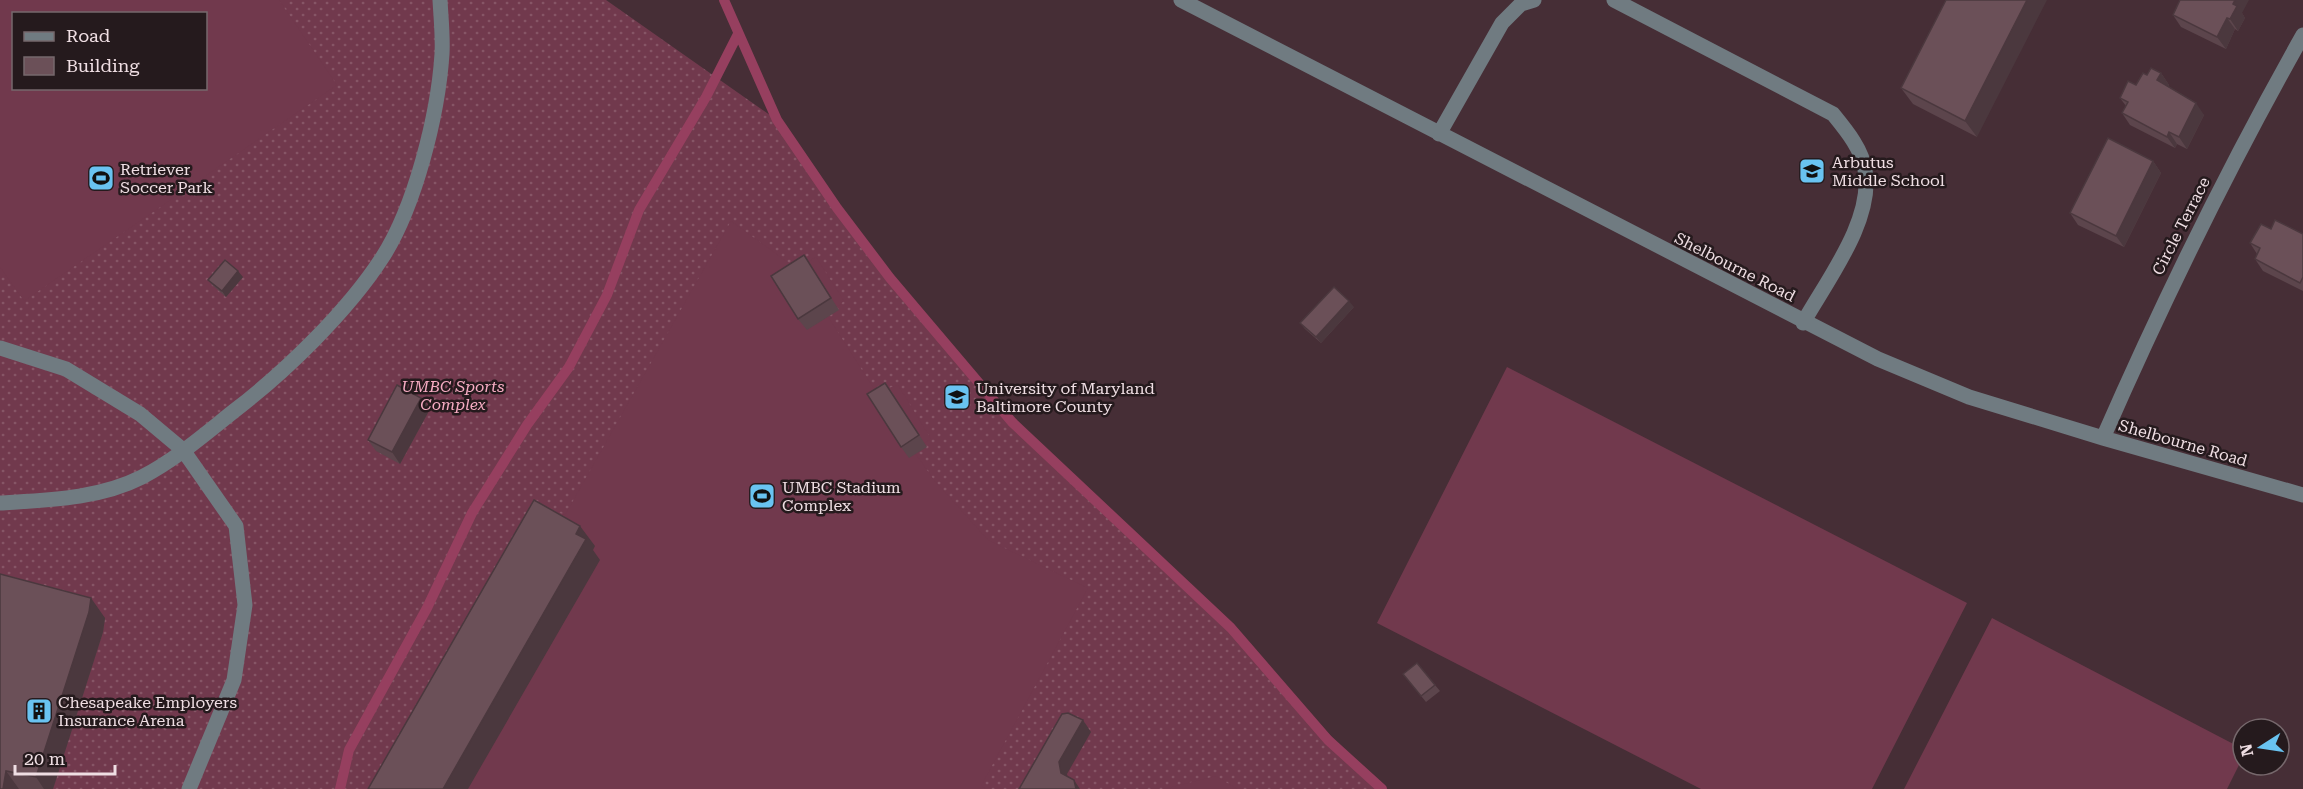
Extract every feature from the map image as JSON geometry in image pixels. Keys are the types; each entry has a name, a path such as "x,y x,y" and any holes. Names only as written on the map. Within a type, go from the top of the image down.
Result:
{"street":[{"path":"0,503 95,494 141,478 183,450 269,384 331,322 382,258 413,192 431,122 442,54 440,0"},
{"name":"Shelbourne Road","path":"1180,0 1878,359 1969,397 2303,495"},
{"path":"1439,134 1502,23 1521,4 1534,0"},
{"path":"1614,0 1833,114 1850,134 1865,169 1865,201 1857,227 1803,322"},
{"name":"Circle Terrace","path":"2103,438 2165,299 2252,125 2303,35"},
{"path":"0,348 66,369 140,414 183,450 236,526 245,605 234,680 189,789"}],"green space":[{"name":"UMBC Sports Complex","path":"0,0 606,0 777,120 890,278 1012,422 1161,563 1383,789 0,789"},
{"name":"Retriever Soccer Park","path":"0,0 279,0 337,85 24,301 0,267"},
{"name":"UMBC Stadium Complex","path":"731,221 797,269 816,257 844,301 827,315 876,392 898,385 931,439 913,450 934,480 988,540 1088,588 981,786 986,789 385,789 516,565 555,511 565,515"},
{"path":"1507,367 1967,603 1872,789 1701,789 1377,623"},
{"path":"1992,618 2231,743 2231,777 2233,777 2227,789 1904,789"},
{"path":"1216,776 1237,789 1170,789 1172,787"}],"building":[{"path":"1946,0 2027,0 1965,121 1901,88"},
{"path":"2180,0 2235,0 2233,4 2237,6 2230,19 2227,18 2217,37 2173,15"},
{"path":"2151,68 2161,73 2157,80 2196,103 2179,137 2169,132 2167,137 2122,113 2128,102 2120,98 2128,81 2136,85 2143,73 2147,75"},
{"path":"2108,138 2153,161 2116,236 2070,213"},
{"path":"2275,220 2303,234 2303,277 2300,283 2255,259 2260,248 2250,243 2261,224 2271,229"},
{"path":"804,255 831,298 798,319 771,276"},
{"path":"225,260 238,271 222,291 208,280"},
{"path":"1334,287 1349,301 1316,337 1300,323"},
{"path":"885,383 919,435 901,447 867,394"},
{"path":"397,385 421,398 392,452 368,440"},
{"path":"534,500 580,526 576,534 586,539 443,789 368,789"},
{"name":"Chesapeake Employers Insurance Arena","path":"0,574 91,598 89,612 36,777 6,771 3,789 0,789"},
{"path":"1417,663 1435,685 1421,696 1403,674"},
{"path":"1068,713 1083,720 1059,762 1061,773 1074,780 1076,789 1019,789 1062,714"}],"waterway":[{"path":"724,0 777,120 837,208 890,278 1012,422 1231,628 1328,740 1382,789"},
{"path":"340,789 349,750 427,608 472,513 527,425 569,367 607,295 639,210 706,97 738,34"}],"place":[{"name":"Arbutus Middle School","path":"1812,171"},
{"name":"Retriever Soccer Park","path":"101,178"},
{"name":"University of Maryland Baltimore County","path":"957,397"},
{"name":"UMBC Stadium Complex","path":"762,496"},
{"name":"Chesapeake Employers Insurance Arena","path":"39,711"}]}
